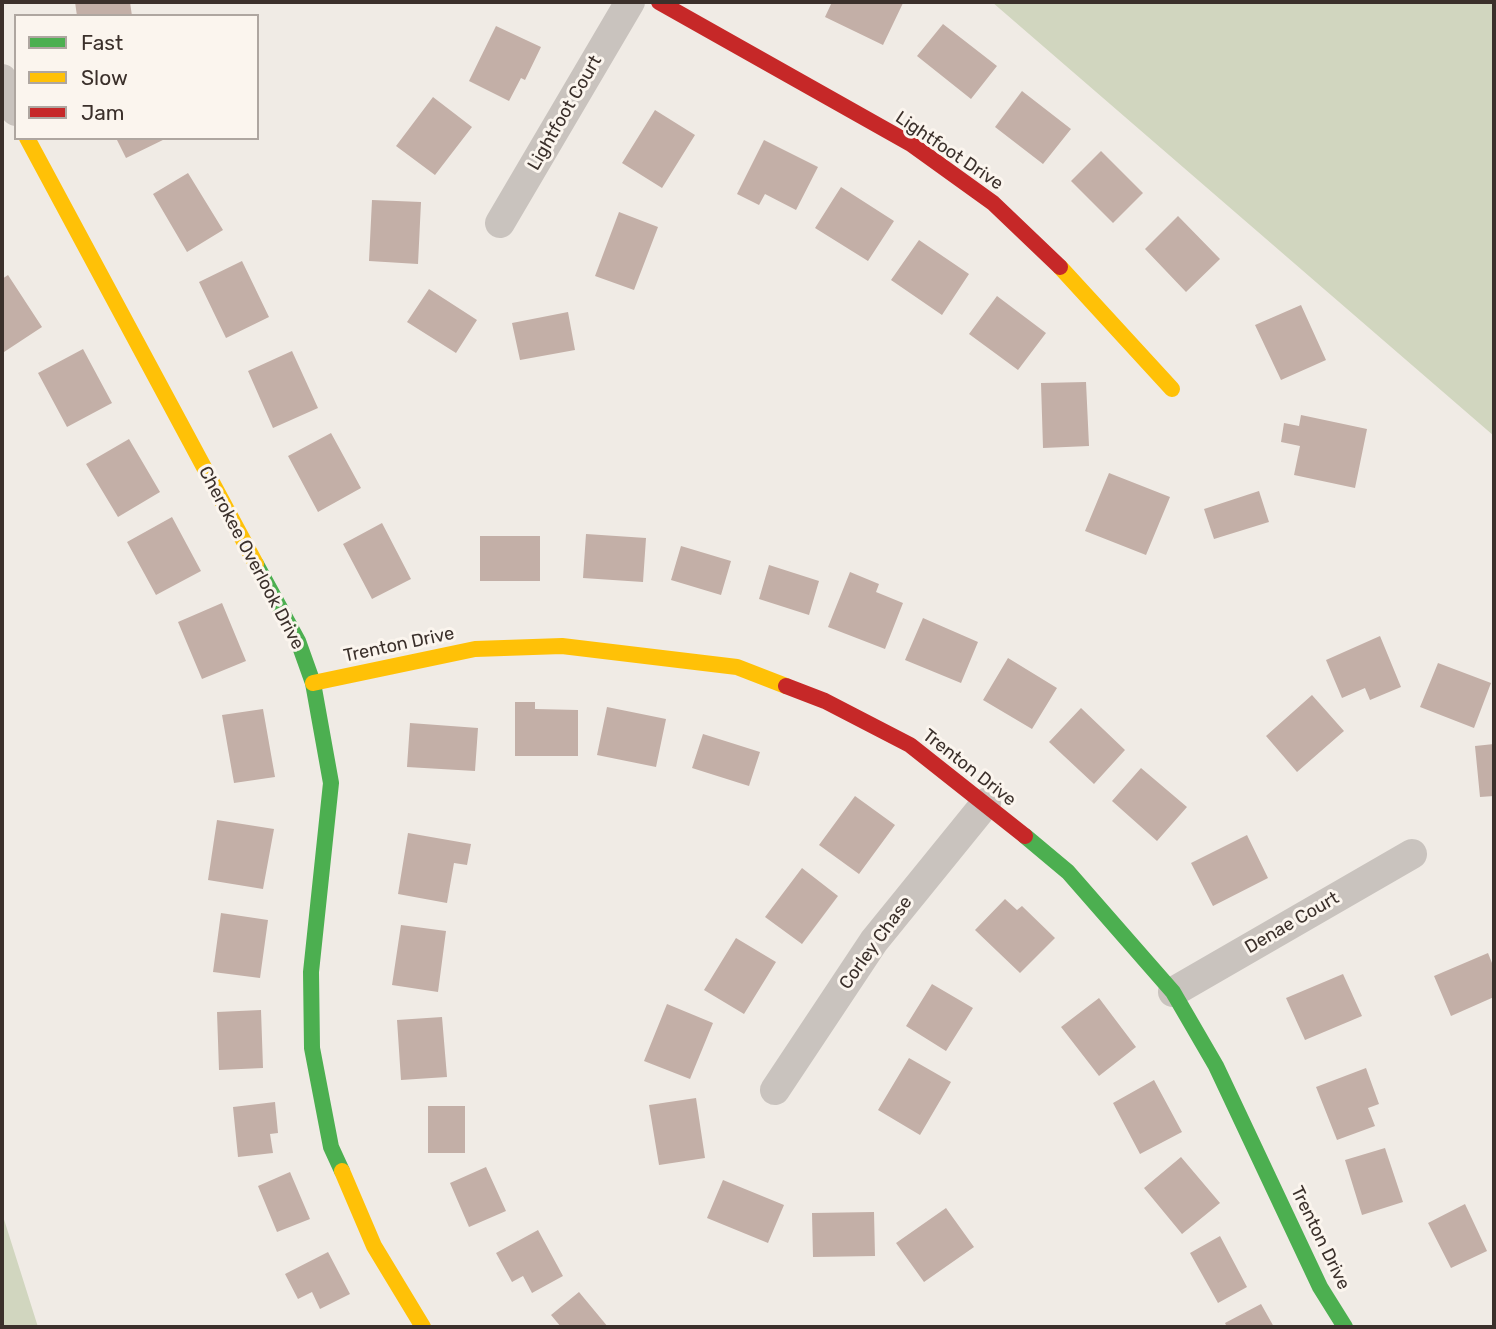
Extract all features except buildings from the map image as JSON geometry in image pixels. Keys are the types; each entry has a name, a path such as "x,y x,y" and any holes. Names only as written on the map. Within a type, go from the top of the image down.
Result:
{"street":[{"name":"Lightfoot Court","path":"499,223 630,2"},
{"name":"Lightfoot Drive","path":"659,2 911,144 993,203 1078,284 1172,389"},
{"name":"Cherokee Overlook Drive","path":"28,140 298,641 313,682 331,783 311,972 312,1048 331,1147 374,1246 424,1327"},
{"name":"Trenton Drive","path":"313,682 475,649 549,646 737,667 825,702 910,745 986,803 1068,872 1173,992 1216,1066 1320,1287 1345,1327"},
{"name":"Corley Chase","path":"775,1090 874,942 986,803"},
{"name":"Denae Court","path":"1173,992 1412,853"}],"green space":[{"path":"992,2 1494,2 1494,436"},
{"path":"2,1213 38,1327 2,1327"}],"traffic: fast":[{"path":"256,564 298,641 313,683 331,783 311,972 312,1048 331,1147 342,1171"},
{"path":"1025,836 1068,872 1173,992 1216,1066 1320,1287 1345,1327"}],"traffic: slow":[{"path":"28,140 256,564"},
{"path":"1060,267 1172,389"},
{"path":"313,683 475,649 562,646 737,667 786,686"},
{"path":"342,1171 374,1246 423,1327"}],"traffic: jam":[{"path":"659,2 911,144 993,203 1060,267"},
{"path":"786,686 825,701 910,745 1025,836"}]}
